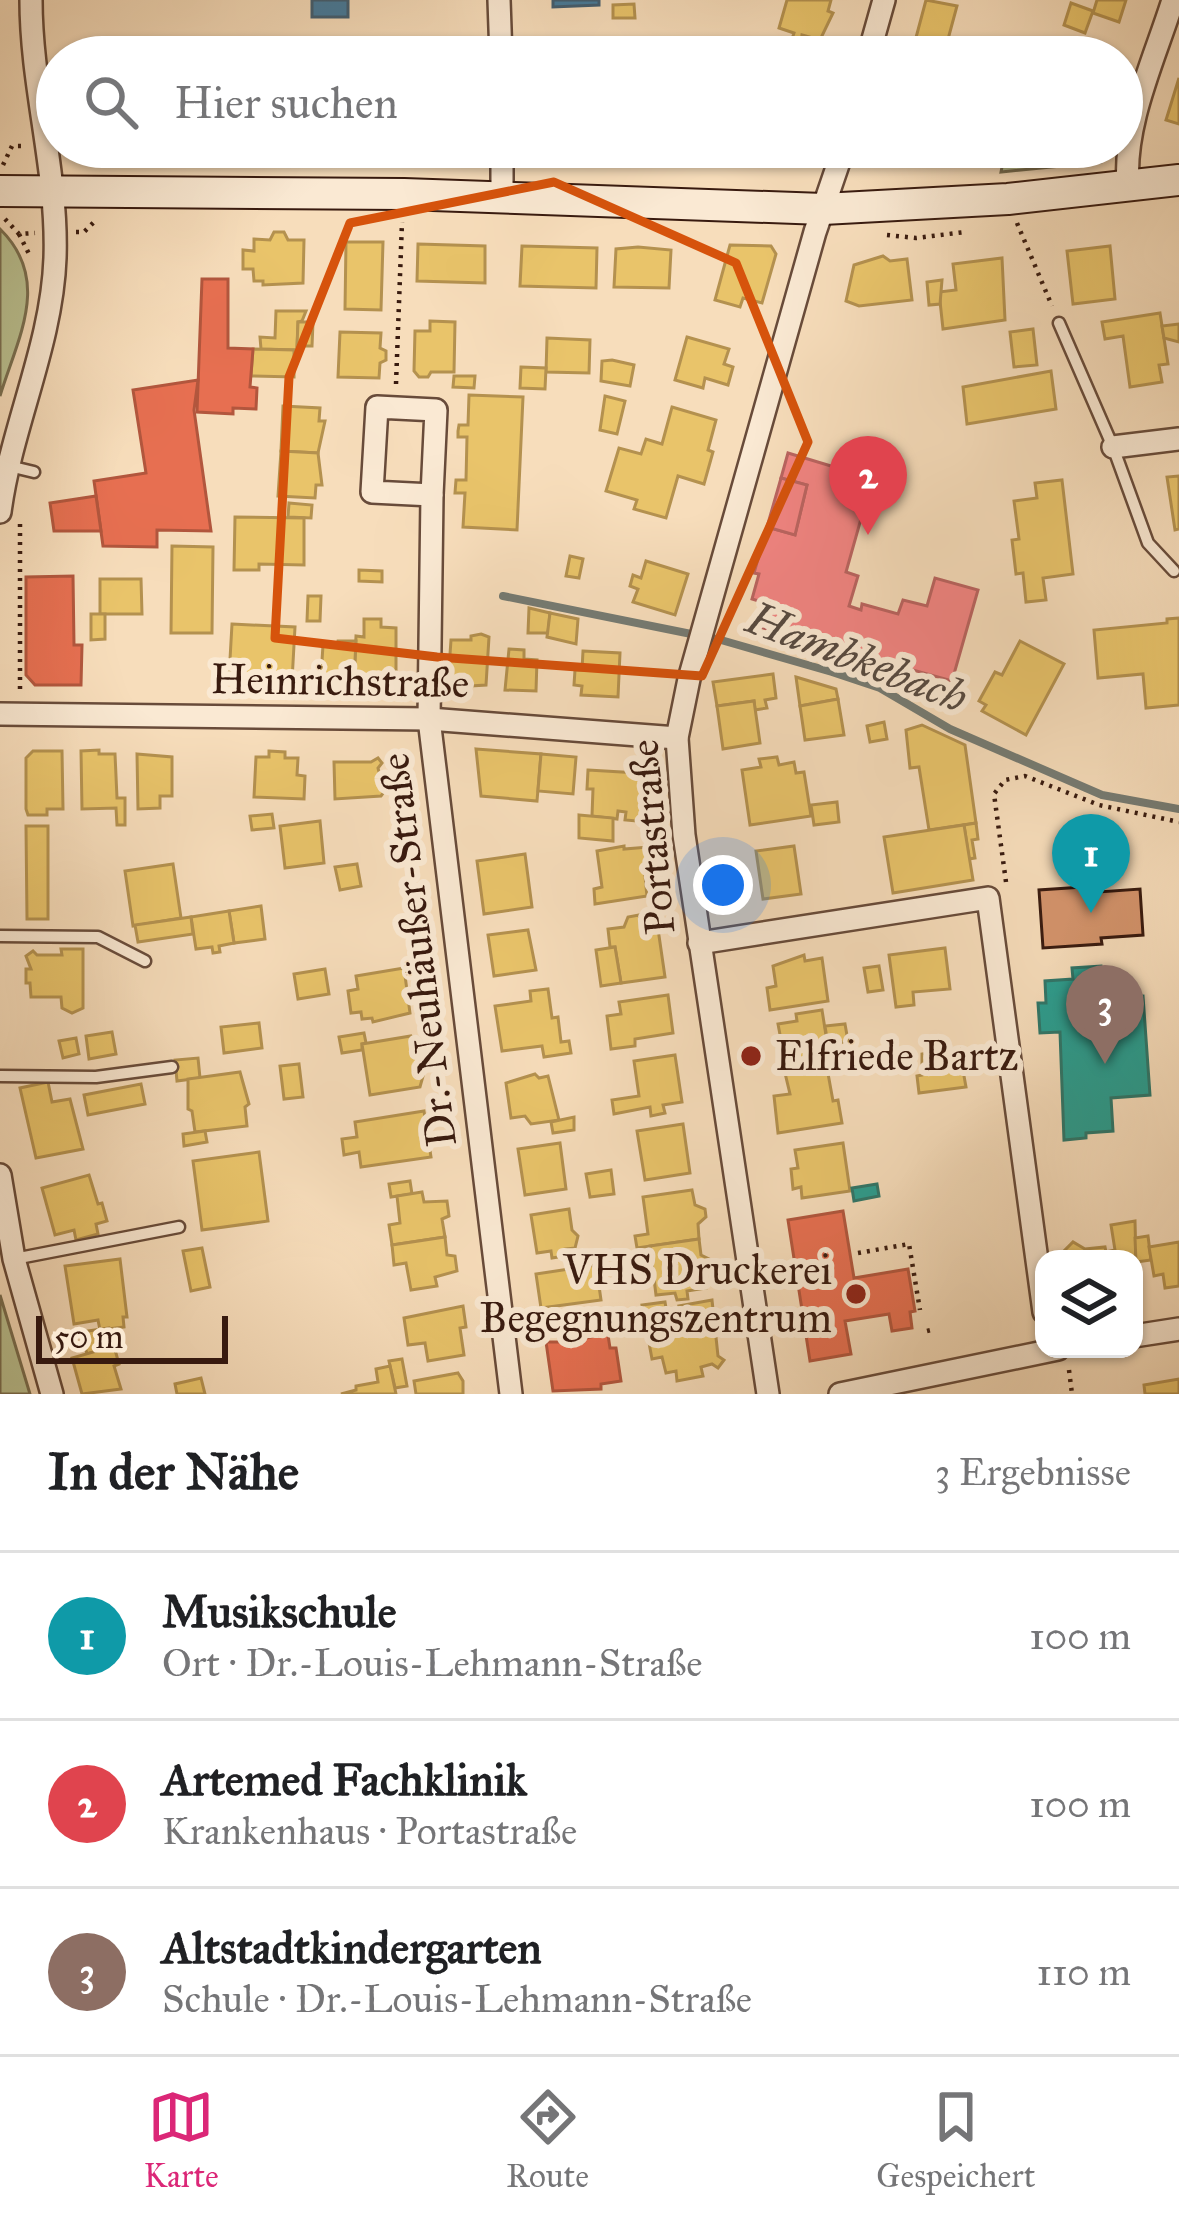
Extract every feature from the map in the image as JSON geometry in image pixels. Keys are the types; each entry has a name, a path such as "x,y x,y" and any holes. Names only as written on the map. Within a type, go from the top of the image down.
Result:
{"main road":[{"path":"0,191 502,196 823,209 1008,199 1179,179"}],"street":[{"path":"32,0 36,45"},
{"path":"500,0 500,36"},
{"path":"874,36 884,0"},
{"path":"1143,98 1173,0"},
{"path":"0,512 51,303 55,261 49,168"},
{"path":"502,168 502,196"},
{"name":"Portastraße","path":"768,1394 699,943 677,739 837,168"},
{"path":"1127,168 1129,185"},
{"path":"395,408 376,407 372,492 432,496"},
{"name":"Dr.-Neuhäußer-Straße","path":"395,408 436,410 429,719 511,1394"},
{"path":"1113,447 1179,439"},
{"name":"Heinrichstraße","path":"0,714 429,719 677,739"},
{"path":"699,943 988,898 1036,1250"},
{"path":"0,1175 14,1259 52,1394"},
{"path":"1143,1335 1179,1329"},
{"path":"840,1394 1035,1354"}],"lane":[{"path":"1059,322 1148,543 1174,572"},
{"path":"8,466 34,472"},
{"path":"0,936 98,937 145,961"},
{"path":"0,1076 96,1077 172,1067"},
{"path":"14,1259 179,1227"}],"path":[{"path":"1008,199 1059,322"},
{"path":"395,408 403,221"},
{"path":"988,898 988,886 1006,882 994,794 1005,780 1025,776 1099,805 1179,822"},
{"path":"909,1244 920,1310"},
{"path":"859,1253 918,1245"}],"highlighted area":[{"path":"554,182 736,263 808,442 702,676 437,657 275,638 289,377 350,223"}],"green space":[{"path":"0,229 16,248 28,289 22,331 0,396"},
{"path":"0,1295 30,1394 0,1394"}],"building: Wohnen":[{"path":"787,0 831,0 828,11 833,13 822,36 793,36 779,28"},
{"path":"926,0 957,6 949,36 916,36"},
{"path":"1097,0 1126,0 1119,22 1093,13"},
{"path":"1071,3 1093,11 1085,33 1064,25"},
{"path":"634,4 635,18 613,18 613,5"},
{"path":"1179,78 1179,124 1166,120"},
{"path":"274,232 284,232 288,240 304,240 303,283 263,285 263,281 254,281 253,269 243,269 243,250 254,251 254,239 270,240"},
{"path":"346,242 383,242 381,310 345,309"},
{"path":"418,244 485,246 485,283 417,281"},
{"path":"730,245 771,246 776,254 762,303 743,298 740,307 715,300"},
{"path":"522,246 597,248 596,288 520,286"},
{"path":"1110,246 1115,299 1073,304 1067,251"},
{"path":"616,249 671,250 669,288 614,287"},
{"path":"883,256 890,261 907,259 912,300 859,306 846,301 854,265"},
{"path":"1002,258 1005,320 943,329 939,292 956,290 953,264"},
{"path":"942,280 940,304 929,305 927,282"},
{"path":"276,311 306,311 298,322 297,350 261,349 260,337 275,338"},
{"path":"1160,313 1168,364 1159,365 1162,382 1130,387 1123,336 1105,339 1102,322"},
{"path":"430,321 455,322 454,372 419,377 414,371 415,331 430,331"},
{"path":"298,322 313,322 312,346 297,346"},
{"path":"1179,324 1179,342 1164,338 1162,326"},
{"path":"1033,329 1037,365 1014,367 1010,332"},
{"path":"340,332 381,333 380,348 386,351 386,360 380,363 379,378 338,377"},
{"path":"687,337 729,349 724,364 733,367 728,385 705,378 703,388 675,380"},
{"path":"547,338 590,340 589,373 546,372"},
{"path":"253,349 294,350 294,377 251,376"},
{"path":"602,361 634,365 630,386 601,381"},
{"path":"521,367 546,368 545,389 520,388"},
{"path":"1051,371 1056,409 967,424 963,387"},
{"path":"454,376 475,376 474,388 453,387"},
{"path":"469,395 523,397 517,530 463,527 465,493 455,493 456,480 466,480 467,437 458,437 458,431 459,425 468,425"},
{"path":"605,396 625,401 617,434 600,430"},
{"path":"283,406 320,408 319,421 325,421 318,453 281,451"},
{"path":"672,407 716,420 704,484 678,476 666,518 634,509 637,500 606,491 619,448 641,454 646,439 662,444"},
{"path":"281,451 318,453 322,485 316,485 315,498 278,496"},
{"path":"1179,476 1179,529 1175,530 1167,477"},
{"path":"1062,480 1073,574 1043,578 1046,600 1026,602 1023,573 1016,574 1012,540 1019,539 1014,501 1037,498 1035,483"},
{"path":"289,503 312,505 311,518 288,517"},
{"path":"235,517 304,518 304,565 259,564 259,570 234,570"},
{"path":"172,546 213,547 212,633 171,633"},
{"path":"570,556 583,559 579,578 566,576"},
{"path":"646,561 688,574 675,615 633,602 638,589 630,586 633,575 641,578"},
{"path":"359,570 382,571 382,582 359,581"},
{"path":"100,579 141,579 142,614 100,614"},
{"path":"308,596 321,596 320,621 307,621"},
{"path":"529,608 550,613 548,633 528,633"},
{"path":"550,613 578,619 576,644 547,637"},
{"path":"91,614 105,614 105,639 91,640"},
{"path":"1179,618 1179,705 1146,708 1143,674 1098,678 1094,630"},
{"path":"364,619 381,619 381,627 396,628 396,680 391,683 354,680 356,636 364,637"},
{"path":"232,624 295,627 292,681 229,677"},
{"path":"481,634 489,637 486,685 454,687 448,683 451,640 471,640"},
{"path":"338,641 356,641 354,680 321,677 323,645 337,646"},
{"path":"1020,641 1064,664 1026,735 982,711 986,705 979,701 995,672 1002,675"},
{"path":"509,649 524,650 524,659 537,660 536,691 505,690"},
{"path":"583,651 620,653 618,697 581,695 582,686 574,685 575,670 582,670"},
{"path":"773,674 776,698 765,700 767,708 755,710 754,701 717,706 713,682"},
{"path":"796,677 836,689 838,699 800,706"},
{"path":"838,699 844,735 805,740 800,706"},
{"path":"754,701 760,743 723,749 717,706"},
{"path":"884,722 887,739 870,742 867,726"},
{"path":"922,725 965,745 976,823 929,830 919,767 910,768 906,730"},
{"path":"476,749 541,754 537,801 481,796"},
{"path":"99,750 99,754 115,754 117,798 125,798 125,825 117,825 116,808 82,809 81,751"},
{"path":"33,751 62,751 63,809 47,809 47,815 28,815 26,809 26,758"},
{"path":"269,751 298,758 297,775 305,776 304,799 254,797 256,757 269,757"},
{"path":"137,754 172,757 172,796 160,796 160,808 138,809"},
{"path":"541,754 576,757 573,794 538,791"},
{"path":"777,757 779,765 794,762 796,773 804,772 811,816 750,825 742,770 761,767 759,759"},
{"path":"378,758 381,796 335,799 334,762"},
{"path":"588,770 638,773 649,822 625,820 626,812 618,811 617,819 592,816"},
{"path":"837,802 839,822 814,825 811,805"},
{"path":"272,814 274,828 252,830 250,816"},
{"path":"579,815 613,818 613,841 579,838"},
{"path":"320,821 324,863 285,868 280,826"},
{"path":"976,823 975,858 969,859 964,825"},
{"path":"964,825 973,880 893,893 884,837"},
{"path":"26,826 48,826 48,919 27,919"},
{"path":"794,846 801,894 763,899 756,851"},
{"path":"648,847 650,865 644,866 647,896 595,904 594,889 602,887 597,851"},
{"path":"525,854 532,907 484,914 477,861"},
{"path":"173,864 181,918 133,926 125,871"},
{"path":"357,864 361,886 340,890 335,867"},
{"path":"261,906 265,939 234,943 229,911"},
{"path":"229,911 234,943 219,946 220,952 213,953 212,947 196,949 191,917"},
{"path":"639,915 641,924 657,922 665,977 621,983 608,929 624,927 628,917"},
{"path":"191,917 193,934 138,942 135,925"},
{"path":"528,930 536,970 494,976 488,935"},
{"path":"615,947 621,983 601,986 596,950"},
{"path":"945,948 950,989 913,992 914,1005 896,1007 889,955"},
{"path":"61,949 83,949 83,1008 72,1013 62,1008 61,997 31,997 30,983 26,983 26,969 31,969 26,956 33,951 62,955"},
{"path":"804,955 805,961 822,958 828,1001 770,1010 767,988 776,986 773,966"},
{"path":"879,966 883,990 868,992 864,968"},
{"path":"404,968 410,1013 373,1022 362,1019 361,1012 351,1013 348,991 358,989 356,976"},
{"path":"325,969 329,994 298,999 294,974"},
{"path":"548,989 552,1018 558,1017 561,1042 569,1041 571,1053 544,1057 542,1046 502,1051 495,1006 531,1001 530,991"},
{"path":"668,995 673,1033 635,1039 635,1046 611,1049 607,1016 621,1014 619,1002"},
{"path":"822,1010 831,1067 785,1073 778,1053 778,1024 797,1021 796,1014"},
{"path":"259,1023 262,1048 224,1053 221,1027"},
{"path":"845,1024 848,1041 828,1045 825,1026"},
{"path":"112,1032 116,1054 89,1059 86,1036"},
{"path":"364,1033 362,1050 342,1053 339,1037"},
{"path":"411,1036 422,1052 425,1069 420,1087 370,1095 362,1044"},
{"path":"76,1038 79,1054 63,1058 59,1041"},
{"path":"960,1048 966,1087 919,1093 922,1054"},
{"path":"675,1055 682,1102 663,1105 665,1113 651,1116 650,1107 614,1114 612,1100 639,1096 634,1061"},
{"path":"198,1058 200,1078 177,1081 175,1060"},
{"path":"299,1064 303,1097 284,1099 280,1066"},
{"path":"827,1068 842,1123 778,1133 774,1096 790,1094 785,1073"},
{"path":"240,1072 249,1104 245,1107 247,1126 195,1132 188,1109 188,1079"},
{"path":"535,1074 548,1076 559,1120 531,1124 525,1116 511,1118 506,1083"},
{"path":"48,1082 52,1102 70,1099 83,1149 36,1158 20,1088"},
{"path":"141,1084 145,1104 88,1115 84,1095"},
{"path":"424,1111 431,1157 361,1167 359,1152 344,1155 342,1139 357,1137 355,1122"},
{"path":"574,1117 574,1130 553,1133 551,1122"},
{"path":"683,1124 690,1173 645,1180 637,1131"},
{"path":"205,1131 207,1142 184,1146 183,1134"},
{"path":"560,1143 566,1189 525,1195 518,1149"},
{"path":"843,1143 850,1191 802,1198 801,1187 793,1189 791,1169 798,1168 795,1150"},
{"path":"259,1152 268,1221 202,1230 193,1161"},
{"path":"611,1170 614,1194 590,1197 586,1174"},
{"path":"89,1175 107,1221 96,1224 98,1234 76,1240 74,1230 55,1235 42,1188"},
{"path":"410,1181 412,1194 391,1197 389,1184"},
{"path":"692,1190 695,1205 705,1209 706,1217 698,1224 699,1239 637,1248 635,1236 648,1234 643,1197"},
{"path":"422,1192 424,1202 447,1201 449,1216 442,1219 445,1237 392,1245 389,1225 400,1223 397,1196"},
{"path":"569,1209 572,1230 578,1236 575,1248 552,1258 551,1251 537,1253 531,1215"},
{"path":"1135,1221 1136,1250 1115,1250 1111,1225"},
{"path":"1148,1236 1151,1260 1143,1261 1143,1250 1136,1250 1135,1238"},
{"path":"445,1237 447,1255 455,1256 457,1271 435,1277 437,1286 411,1290 406,1263 394,1265 392,1245"},
{"path":"699,1239 701,1255 709,1259 710,1266 703,1272 706,1288 687,1291 688,1299 677,1300 675,1293 656,1295 650,1246"},
{"path":"1073,1242 1085,1249 1106,1250 1065,1250"},
{"path":"1179,1242 1179,1286 1165,1288 1163,1274 1154,1276 1149,1247"},
{"path":"202,1248 210,1287 191,1291 183,1251"},
{"path":"120,1259 124,1327 100,1330 98,1320 74,1324 65,1266"},
{"path":"596,1265 601,1300 541,1308 536,1274"},
{"path":"712,1300 718,1356 724,1360 718,1368 712,1364 701,1367 703,1376 677,1381 676,1371 666,1373 662,1357 652,1359 642,1305 665,1302 667,1314 681,1312 679,1306"},
{"path":"463,1306 464,1355 428,1361 425,1343 408,1345 404,1318"},
{"path":"109,1328 114,1346 87,1354 81,1332"},
{"path":"114,1346 121,1389 82,1394 72,1358"},
{"path":"402,1359 407,1386 395,1388 389,1361"},
{"path":"390,1366 396,1394 341,1394 378,1382 376,1369"},
{"path":"458,1373 463,1394 416,1394 414,1381"},
{"path":"201,1378 205,1394 177,1394 175,1384"},
{"path":"1179,1379 1179,1394 1145,1394 1144,1385"}],"building: Handel":[{"path":"202,279 228,279 228,348 253,349 250,387 257,388 256,409 233,408 233,414 197,412"},
{"path":"198,380 194,410 211,531 157,530 157,547 103,546 94,481 146,473 133,390"},
{"path":"96,496 101,531 54,531 50,503"},
{"path":"73,576 74,645 82,645 81,685 35,685 26,675 26,577"},
{"name":"VHS Druckerei Begegnungszentrum","path":"843,1211 854,1278 908,1269 915,1311 910,1312 912,1328 892,1331 889,1314 845,1321 851,1354 810,1361 788,1220"},
{"path":"614,1332 608,1335 610,1348 616,1348 621,1381 601,1384 601,1389 553,1391 546,1342"}],"building: Schulen":[{"path":"1101,966 1104,999 1143,996 1150,1095 1111,1098 1113,1131 1064,1140 1060,1032 1040,1033 1038,1003 1046,1003 1045,981 1073,979 1072,968"},
{"path":"877,1184 879,1196 854,1201 852,1188"}],"building: Gesundheit":[{"path":"788,453 894,485 890,500 868,494 846,572 858,576 849,606 861,610 862,604 898,614 903,600 927,606 935,578 978,590 952,681 756,626 762,602 752,599 759,574 754,573 767,527 795,535 807,485 781,478"},
{"path":"781,478 807,485 795,535 767,527"}],"building: Öffentlich":[{"path":"312,0 348,0 348,17 312,17"},
{"path":"553,0 599,0 599,5 553,7"}],"building: Sonstige":[{"path":"1098,886 1099,892 1140,889 1143,935 1101,938 1102,944 1043,948 1039,890"}],"waterway":[{"name":"Hambkebach","path":"503,596 721,640 832,672 880,688 950,729 1102,795 1179,809"}],"place":[{"name":"Artemed Fachklinik","path":"868,535"},
{"name":"Musikschule","path":"1091,913"},
{"name":"Elfriede Bartz","path":"751,1056"},
{"name":"Altstadtkindergarten","path":"1105,1064"},
{"name":"VHS Druckerei Begegnungszentrum","path":"856,1294"}]}
